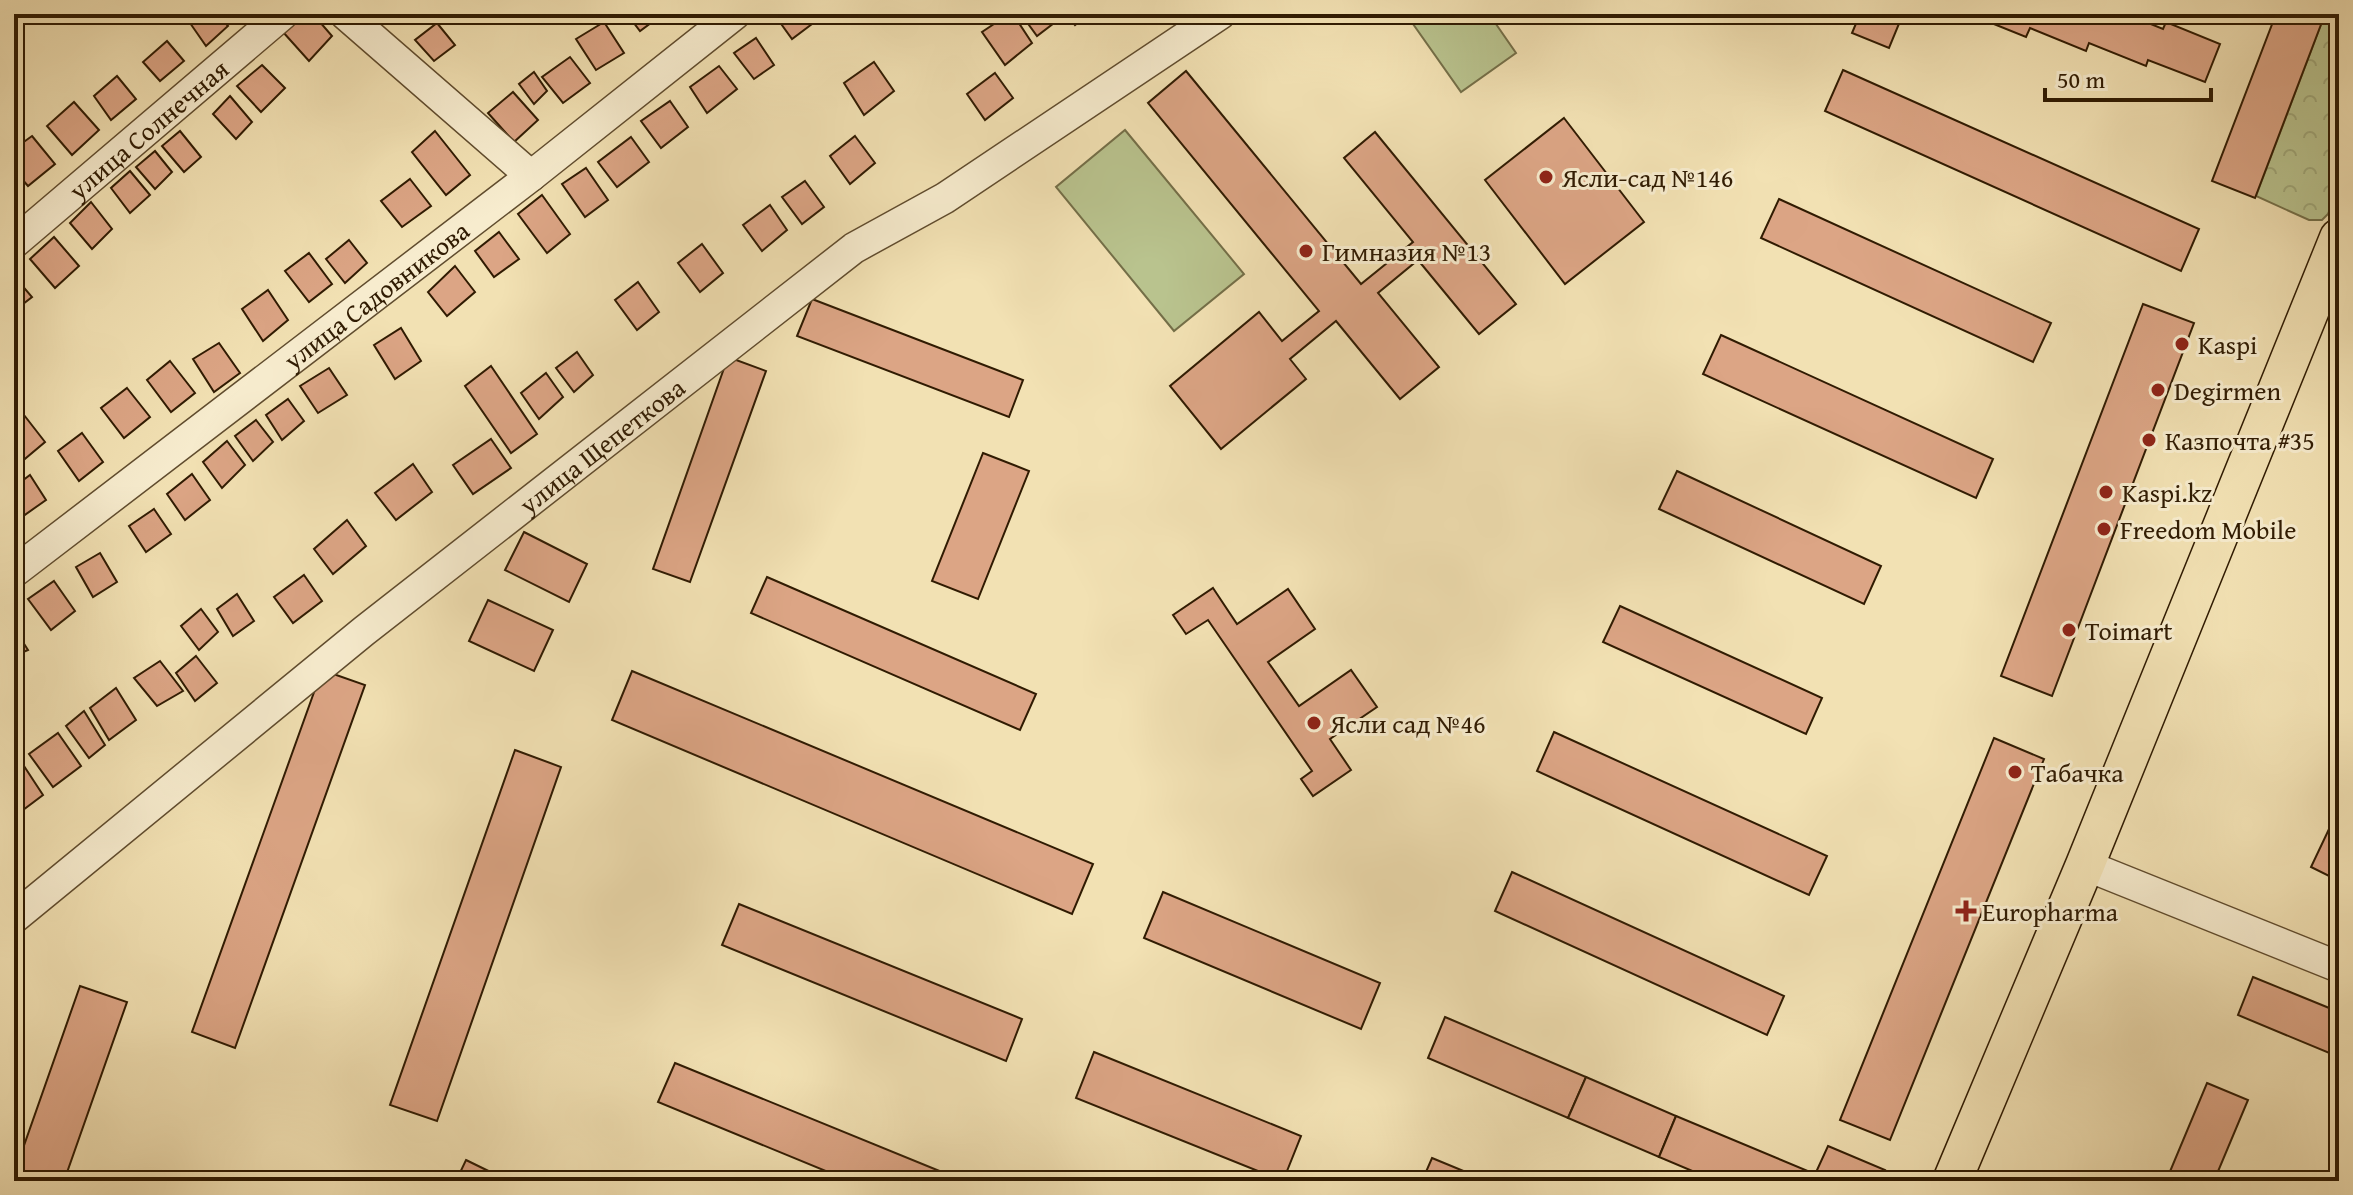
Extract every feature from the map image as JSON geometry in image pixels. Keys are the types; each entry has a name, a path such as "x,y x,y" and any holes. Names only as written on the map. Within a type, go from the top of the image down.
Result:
{"main road":[{"path":"1952,1181 2085,865 2339,238"}],"street":[{"name":"улица Солнечная","path":"14,243 283,14"},
{"path":"345,14 531,176"},
{"name":"улица Садовникова","path":"14,572 531,176 735,14"},
{"name":"улица Щепеткова","path":"14,918 364,631 854,248 945,198 1220,14"},
{"path":"2085,865 2339,967"}],"green space":[{"path":"1406,14 1489,14 1516,53 1461,92"},
{"path":"2325,14 2339,14 2339,185 2328,214 2322,220 2309,220 2256,196"},
{"path":"1125,130 1244,274 1174,331 1056,187"}],"building":[{"path":"200,14 218,14 228,26 206,46 190,23"},
{"path":"303,14 313,14 332,36 309,61 283,32"},
{"path":"627,14 663,14 640,31"},
{"path":"774,14 818,14 820,18 792,39"},
{"path":"1013,14 1032,43 1005,65 982,32"},
{"path":"1021,14 1054,14 1058,20 1037,36"},
{"path":"1066,14 1089,14 1075,25"},
{"path":"1860,14 1903,14 1889,48 1852,33"},
{"path":"1969,14 2126,14 2163,29 2166,22 2220,44 2205,82 2148,60 2146,66 2089,43 2086,51 2030,28 2026,37"},
{"path":"2276,14 2325,14 2255,198 2212,181"},
{"path":"604,22 624,53 596,70 576,39"},
{"path":"437,23 455,45 434,61 415,40"},
{"path":"756,38 774,65 754,79 734,53"},
{"path":"167,41 184,61 160,81 143,62"},
{"path":"570,57 590,83 563,103 542,77"},
{"path":"874,62 894,91 864,115 844,83"},
{"path":"262,65 285,88 261,112 237,86"},
{"path":"719,66 737,89 707,113 690,87"},
{"path":"1843,70 2199,229 2181,271 1825,111"},
{"path":"1186,71 1361,284 1413,242 1344,158 1375,132 1516,304 1479,334 1418,260 1378,293 1439,367 1400,399 1336,321 1290,359 1306,379 1221,449 1170,386 1259,312 1282,341 1319,311 1148,103"},
{"path":"534,72 547,91 534,104 519,84"},
{"path":"995,73 1013,98 985,120 967,94"},
{"path":"117,76 136,99 111,120 94,96"},
{"path":"513,92 538,120 514,142 488,113"},
{"path":"230,96 252,122 236,139 213,114"},
{"path":"670,101 688,127 661,148 641,121"},
{"path":"74,102 99,130 72,155 47,126"},
{"path":"1564,118 1644,222 1565,284 1485,180"},
{"path":"180,131 201,157 184,172 162,146"},
{"path":"435,131 470,175 446,195 412,152"},
{"path":"32,136 55,164 28,186 14,170 14,149"},
{"path":"855,136 875,163 850,184 830,156"},
{"path":"631,137 649,162 617,187 598,162"},
{"path":"155,151 172,172 155,189 136,167"},
{"path":"586,168 608,200 585,217 562,184"},
{"path":"130,171 150,195 130,213 111,188"},
{"path":"410,179 431,206 402,227 381,201"},
{"path":"805,181 824,207 802,224 782,197"},
{"path":"542,195 570,234 547,253 518,214"},
{"path":"1779,199 2051,323 2033,362 1761,238"},
{"path":"91,202 112,229 92,249 70,223"},
{"path":"770,205 787,230 762,251 743,225"},
{"path":"499,232 519,259 494,277 475,251"},
{"path":"54,237 79,266 55,288 30,259"},
{"path":"349,240 367,263 345,283 326,259"},
{"path":"702,244 723,273 700,292 678,263"},
{"path":"309,253 332,284 309,302 285,271"},
{"path":"455,266 475,292 447,316 428,292"},
{"path":"14,276 32,297 14,311"},
{"path":"638,282 659,312 637,330 615,300"},
{"path":"268,290 288,320 263,341 242,309"},
{"path":"812,299 1023,380 1009,417 797,336"},
{"path":"2143,304 2194,323 2052,696 2001,676"},
{"path":"401,328 421,361 395,379 374,345"},
{"path":"1721,335 1993,459 1976,498 1703,374"},
{"path":"219,343 240,373 214,392 193,359"},
{"path":"577,352 593,375 574,392 556,368"},
{"path":"728,357 766,371 690,582 653,569"},
{"path":"170,361 195,393 171,412 147,380"},
{"path":"491,366 537,434 511,453 465,386"},
{"path":"329,368 347,395 318,413 300,386"},
{"path":"546,373 563,397 539,419 521,393"},
{"path":"127,388 150,417 124,438 101,408"},
{"path":"288,399 304,421 282,440 266,415"},
{"path":"24,415 45,442 20,463 14,455 14,423"},
{"path":"256,420 273,442 253,461 235,436"},
{"path":"82,433 103,462 79,481 58,451"},
{"path":"491,439 511,468 473,494 453,465"},
{"path":"227,441 245,465 222,488 203,462"},
{"path":"983,453 1029,471 978,599 932,581"},
{"path":"413,464 432,492 396,520 375,493"},
{"path":"1677,471 1881,566 1864,604 1659,509"},
{"path":"192,474 210,500 185,520 167,494"},
{"path":"30,475 46,500 19,519 14,512 14,487"},
{"path":"154,509 171,534 146,552 129,526"},
{"path":"347,520 366,546 333,574 314,549"},
{"path":"524,532 587,564 569,602 505,570"},
{"path":"100,553 117,582 93,597 76,567"},
{"path":"304,575 322,601 293,623 274,597"},
{"path":"767,577 1036,694 1020,730 751,613"},
{"path":"54,581 75,611 51,630 28,599"},
{"path":"1213,588 1237,624 1288,589 1315,629 1268,662 1299,706 1351,670 1377,707 1330,739 1351,770 1313,796 1301,779 1312,771 1208,620 1186,634 1173,615"},
{"path":"237,594 254,621 233,636 217,609"},
{"path":"488,600 553,630 534,671 469,641"},
{"path":"1620,606 1822,698 1806,734 1603,642"},
{"path":"201,609 218,632 199,650 181,626"},
{"path":"14,628 28,650 14,656"},
{"path":"196,656 217,683 195,701 176,673"},
{"path":"160,661 183,691 157,706 134,678"},
{"path":"322,670 365,685 235,1048 192,1032"},
{"path":"632,671 1093,864 1072,914 612,720"},
{"path":"116,688 136,720 109,740 90,708"},
{"path":"84,711 105,745 89,758 66,726"},
{"path":"1554,732 1827,856 1809,895 1537,771"},
{"path":"58,733 81,766 53,787 29,754"},
{"path":"1994,738 2044,759 1890,1140 1840,1120"},
{"path":"515,750 561,767 437,1121 390,1105"},
{"path":"22,763 43,795 19,813 14,804 14,768"},
{"path":"2339,808 2339,881 2311,867"},
{"path":"1512,872 1784,996 1767,1035 1495,911"},
{"path":"1163,892 1380,983 1361,1029 1144,938"},
{"path":"739,904 1022,1019 1006,1061 722,945"},
{"path":"2253,977 2339,1012 2339,1057 2238,1015"},
{"path":"80,986 127,1002 64,1181 14,1181 14,1174"},
{"path":"1445,1017 1586,1077 1568,1118 1428,1058"},
{"path":"1094,1052 1301,1136 1283,1181 1076,1098"},
{"path":"675,1063 964,1181 850,1181 658,1102"},
{"path":"1586,1077 1676,1116 1659,1157 1568,1118"},
{"path":"2207,1083 2248,1100 2214,1181 2166,1181"},
{"path":"1676,1116 1815,1174 1812,1181 1716,1181 1659,1157"},
{"path":"1828,1146 1885,1170 1880,1181 1812,1181"},
{"path":"1432,1158 1483,1179 1422,1181"},
{"path":"466,1160 509,1181 456,1181"}],"place":[{"name":"Ясли-сад №146","path":"1546,177"},
{"name":"Гимназия №13","path":"1306,251"},
{"name":"Kaspi","path":"2182,344"},
{"name":"Degirmen","path":"2158,390"},
{"name":"Казпочта #35","path":"2149,440"},
{"name":"Kaspi.kz","path":"2106,492"},
{"name":"Freedom Mobile","path":"2104,529"},
{"name":"Toimart","path":"2069,630"},
{"name":"Ясли сад №46","path":"1314,723"},
{"name":"Табачка","path":"2015,772"},
{"name":"Europharma","path":"1966,911"}]}
